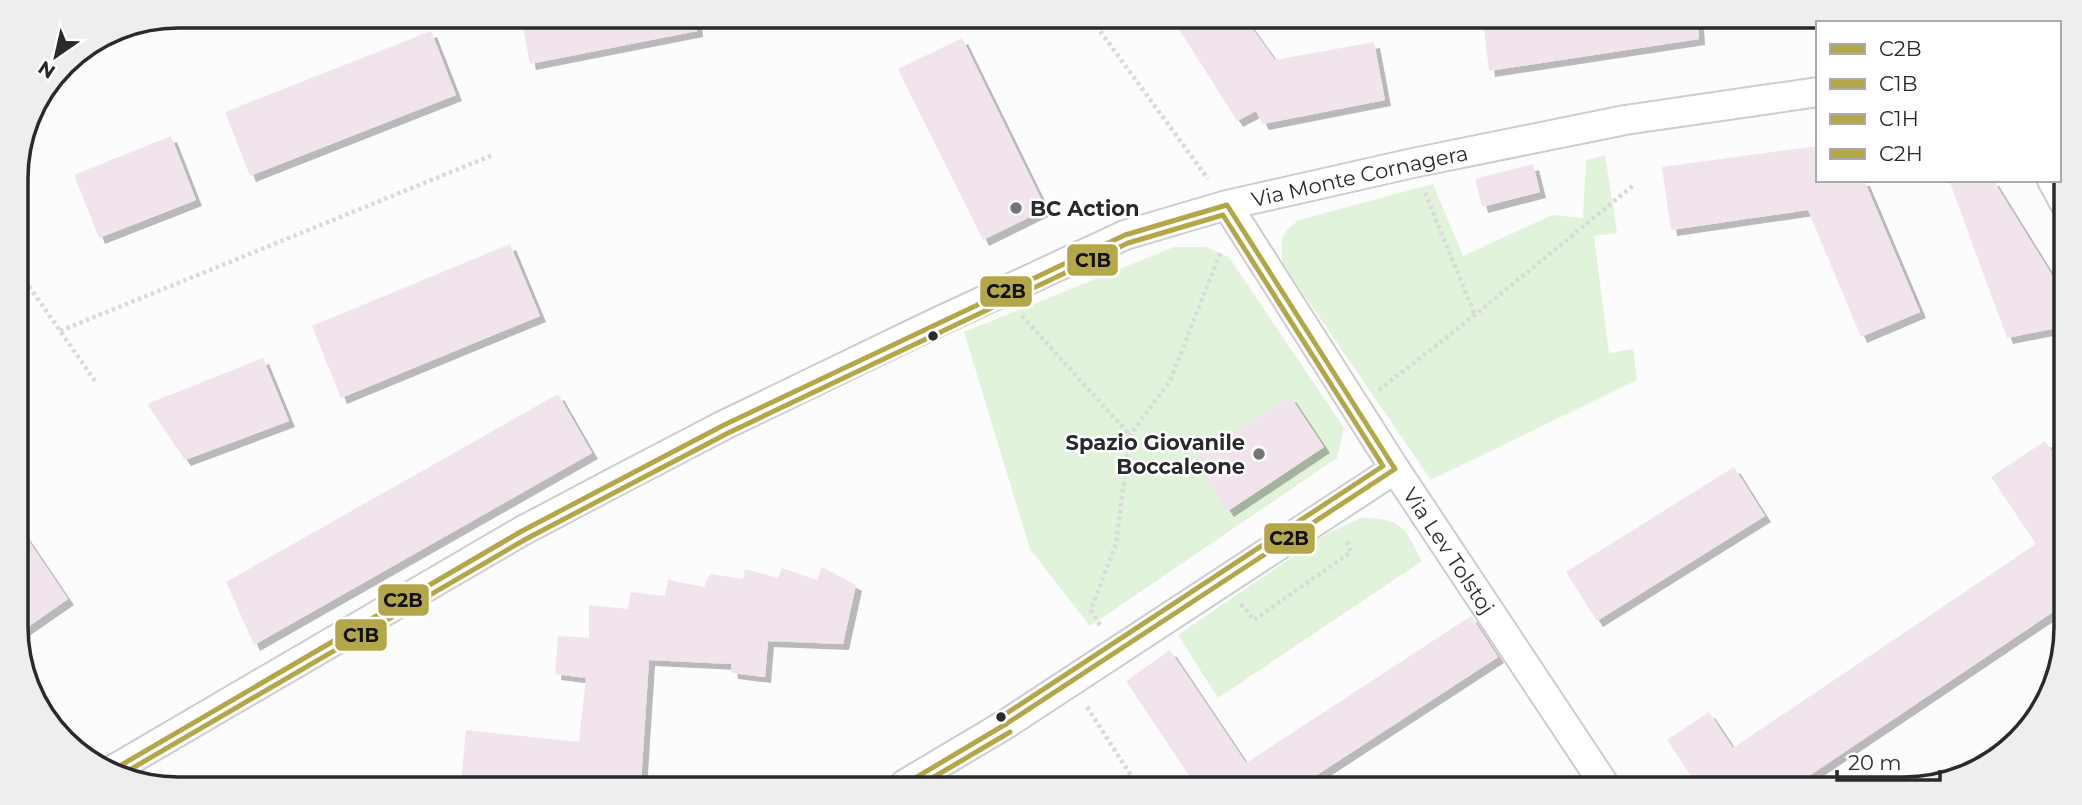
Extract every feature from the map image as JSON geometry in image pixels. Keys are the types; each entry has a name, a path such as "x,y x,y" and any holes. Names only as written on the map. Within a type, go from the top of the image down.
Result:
{"street":[{"name":"Via Monte Cornagera","path":"121,765 522,531 724,425 1125,235 1227,205 1413,163 1625,120 1816,92"},
{"name":"Via Lev Tolstoj","path":"1227,205 1395,469 1599,777"},
{"path":"917,777 1006,724 1395,469"}],"path":[{"path":"1097,28 1227,205"},
{"path":"60,331 493,155"},
{"path":"1413,163 1475,315"},
{"path":"1356,408 1635,184"},
{"path":"1117,651 1091,610 1116,544 1130,435 1170,381 1223,245 1231,254"},
{"path":"28,285 95,381"},
{"path":"1000,292 1130,435"},
{"path":"1223,582 1254,620 1351,552 1335,508"},
{"path":"1070,681 1132,777"}],"green space":[{"path":"1605,155 1617,233 1594,236 1609,353 1633,349 1637,380 1431,480 1283,264 1282,239 1299,220 1433,184 1463,256 1552,215 1583,218 1586,160"},
{"path":"1174,247 1206,247 1229,257 1344,428 1337,458 1090,626 1030,549 964,332"},
{"path":"1361,518 1385,520 1400,527 1406,532 1422,561 1218,698 1178,635 1326,534"}],"building":[{"path":"523,28 697,28 697,31 530,64"},
{"path":"1178,28 1252,28 1275,60 1374,42 1385,100 1263,124 1256,111 1237,121"},
{"path":"1484,28 1698,28 1699,39 1489,71"},
{"path":"431,31 456,95 250,176 225,112"},
{"path":"962,38 1046,209 983,240 898,69"},
{"path":"171,136 196,200 99,238 74,175"},
{"path":"1816,146 1816,182 1865,182 1920,312 1861,337 1808,210 1671,230 1662,167"},
{"path":"1533,164 1540,192 1482,207 1475,179"},
{"path":"1950,182 1994,182 2054,278 2054,329 2007,338"},
{"path":"510,244 540,316 341,398 312,326"},
{"path":"263,358 289,421 185,460 147,404"},
{"path":"558,394 592,453 254,645 226,582"},
{"name":"Spazio Giovanile Boccaleone","path":"1290,396 1324,447 1228,511 1194,460"},
{"path":"2045,441 2054,454 2054,611 1807,777 1692,777 1667,740 1709,712 1733,748 2036,544 1991,477"},
{"path":"1734,467 1765,516 1597,621 1566,572"},
{"path":"28,540 68,599 28,627"},
{"path":"822,567 856,585 843,644 768,641 765,677 732,673 731,664 649,660 641,777 461,777 466,730 579,742 586,678 555,674 558,636 589,638 589,605 628,609 631,592 665,596 668,580 704,587 710,574 743,579 745,569 778,578 782,568 817,580"},
{"path":"1471,616 1498,657 1314,777 1190,777 1126,681 1170,650 1246,763"}],"transit line":[{"name":"C2B","path":"121,765 522,531 724,425 1125,235 1227,205 1395,469 1006,724"},
{"name":"C1B","path":"131,769 526,539 728,433 1128,243 1223,215 1383,466 1001,717"},
{"name":"C1H","path":"917,777 1006,724"},
{"name":"C2H","path":"934,777 1010,732"}],"place":[{"name":"BC Action","path":"1016,208"},
{"name":"Spazio Giovanile Boccaleone","path":"1259,454"}]}
